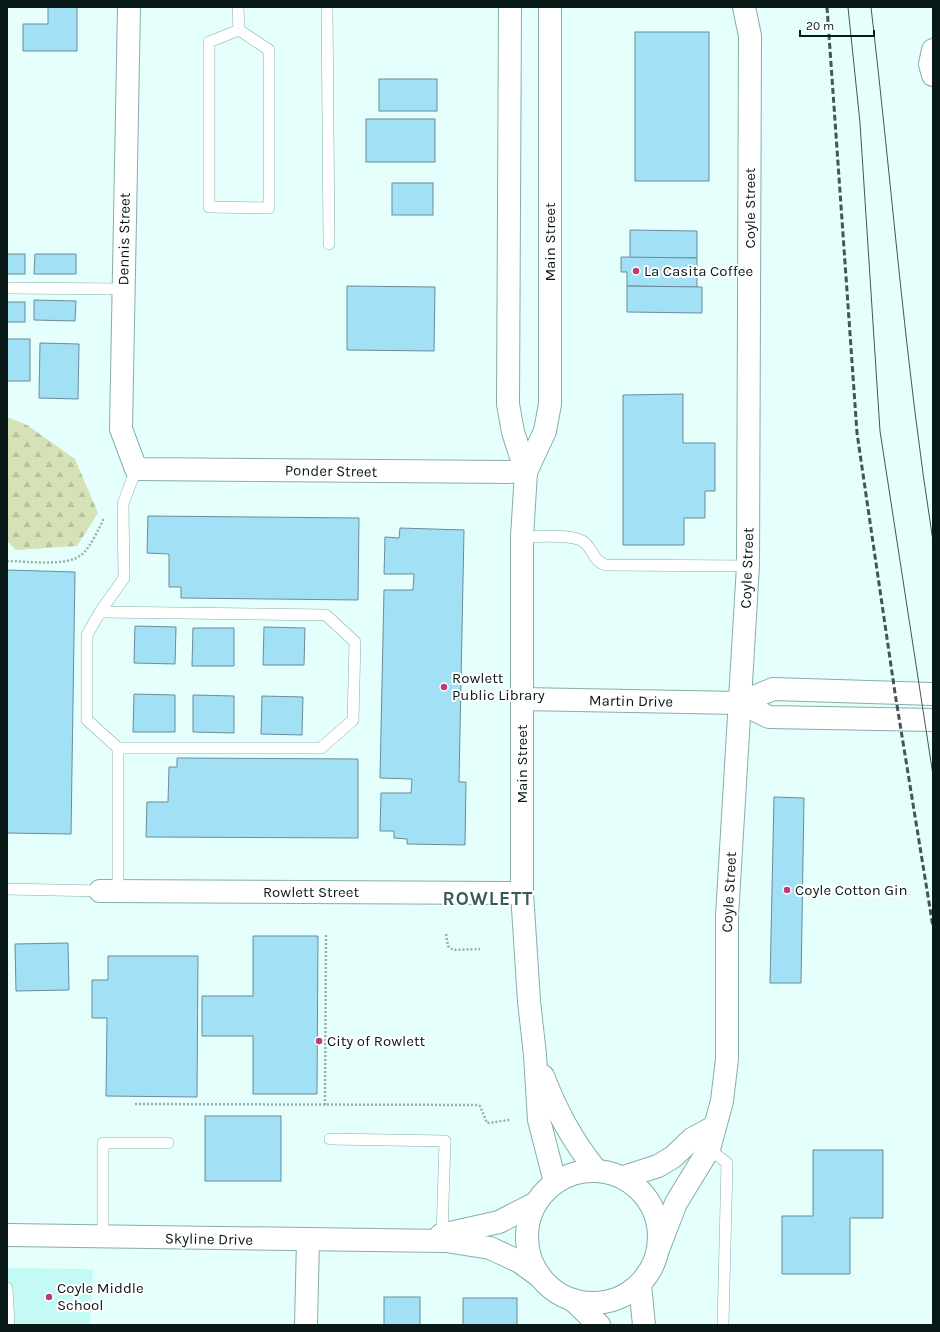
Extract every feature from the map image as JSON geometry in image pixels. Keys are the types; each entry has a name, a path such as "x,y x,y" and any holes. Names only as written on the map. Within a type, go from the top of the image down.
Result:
{"street":[{"name":"Dennis Street","path":"128,7 121,429 136,469"},
{"name":"Main Street","path":"510,7 508,404 513,432 526,472"},
{"name":"Main Street","path":"550,7 550,404 545,431 526,472 522,537 522,893 539,1120 555,1182"},
{"name":"Coyle Street","path":"659,1247 676,1203 709,1149 722,1101 727,1059 727,916 748,566 750,36 744,7"},
{"path":"933,50 930,64 933,75"},
{"name":"Ponder Street","path":"136,469 526,472"},
{"name":"Martin Drive","path":"522,699 740,703 773,690 933,694"},
{"name":"Martin Drive","path":"740,703 769,716 933,720"},
{"name":"Rowlett Street","path":"109,891 522,893"},
{"name":"Main Street","path":"535,1055 555,1107 575,1144 596,1170"},
{"path":"624,1177 658,1166 673,1157 692,1139 714,1128"},
{"path":"572,1300 596,1304 619,1299 640,1285 649,1274 656,1261 659,1247 659,1227 653,1206 641,1190 624,1177 610,1172 596,1170 575,1173 555,1182 536,1203 529,1221 526,1240 530,1259 539,1276 550,1288 572,1300 599,1325"},
{"name":"Skyline Drive","path":"410,1240 442,1235 499,1222 536,1203"},
{"name":"Skyline Drive","path":"7,1235 446,1241 490,1248 520,1262 539,1276"},
{"path":"306,1325 308,1240"},
{"path":"640,1285 644,1325"}],"lane":[{"path":"238,7 239,30"},
{"path":"327,7 329,244"},
{"path":"239,30 269,50 269,208 209,208 209,42 239,30"},
{"path":"7,288 123,289"},
{"path":"100,612 326,615 355,642 353,720 321,748 118,748 87,720 87,635 100,612 124,578 123,504 136,469"},
{"path":"522,537 581,540 586,543 597,561 606,565 748,566"},
{"path":"7,889 109,891 118,748"},
{"path":"330,1139 445,1141 442,1235"},
{"path":"103,1237 103,1143 168,1143"},
{"path":"709,1149 727,1163 723,1325"},
{"path":"7,1288 9,1325"}],"path":[{"path":"7,561 64,562 81,555 96,534 105,515"},
{"path":"325,1105 326,934"},
{"path":"446,934 448,946 453,950 480,949"},
{"path":"135,1104 476,1105 482,1110 484,1119 487,1123 510,1120"}],"shaded area":[{"name":"Coyle Middle School","path":"7,1268 93,1269 90,1325 7,1325"}],"green space":[{"path":"7,417 27,425 75,459 98,513 77,546 16,550 7,541"}],"building":[{"path":"48,7 77,7 77,51 23,51 23,24 48,24"},
{"path":"635,32 709,32 709,181 635,181"},
{"path":"379,79 437,79 437,111 379,111"},
{"path":"366,119 435,119 435,162 366,162"},
{"path":"392,183 433,183 433,215 392,215"},
{"path":"630,230 697,231 697,258 630,258"},
{"path":"7,254 25,254 25,274 7,274"},
{"path":"35,254 76,254 76,274 34,274"},
{"path":"621,257 697,258 697,287 627,286 627,272 621,272"},
{"path":"347,286 435,287 434,351 347,350"},
{"path":"627,286 702,287 702,313 627,312"},
{"path":"34,300 76,301 75,321 34,320"},
{"path":"7,302 25,302 25,322 7,322"},
{"path":"7,339 30,339 30,381 7,381"},
{"path":"40,343 79,344 78,399 39,398"},
{"path":"683,394 683,443 715,443 715,491 705,491 705,518 684,518 684,545 623,545 623,395"},
{"path":"148,516 359,518 358,600 181,598 181,587 169,587 169,554 147,553"},
{"path":"400,528 464,530 459,782 466,782 465,845 407,844 407,839 394,838 394,831 380,831 381,793 411,793 412,779 380,778 384,590 413,590 414,574 384,574 385,537 399,538"},
{"path":"7,570 75,572 71,834 7,833"},
{"path":"135,626 176,627 175,664 134,663"},
{"path":"264,627 305,628 304,665 263,665"},
{"path":"193,628 234,628 234,666 192,666"},
{"path":"134,694 175,695 175,732 133,732"},
{"path":"193,695 234,696 234,733 193,732"},
{"path":"262,696 303,697 302,735 261,734"},
{"path":"177,758 358,759 358,838 146,837 147,802 168,802 169,767 177,767"},
{"name":"Coyle Cotton Gin","path":"774,797 804,798 801,983 770,983"},
{"path":"253,936 318,936 317,1094 253,1094 253,1036 202,1036 202,996 253,996"},
{"path":"68,943 69,990 16,991 15,944"},
{"path":"108,956 198,956 197,1097 106,1096 107,1018 92,1018 92,980 108,980"},
{"path":"205,1116 281,1116 281,1181 205,1181"},
{"path":"813,1150 883,1150 883,1218 850,1218 850,1274 782,1274 782,1216 813,1216"},
{"path":"384,1297 420,1297 420,1325 384,1325"},
{"path":"463,1298 517,1298 517,1325 463,1325"}],"tram line":[{"path":"848,7 860,123 880,431 933,775"},
{"path":"871,7 914,408 933,541"}],"railway":[{"path":"827,7 857,433 895,693 933,927"}],"place":[{"name":"La Casita Coffee","path":"636,271"},
{"name":"Rowlett Public Library","path":"444,687"},
{"name":"Coyle Cotton Gin","path":"787,890"},
{"name":"City of Rowlett","path":"319,1041"},
{"name":"Coyle Middle School","path":"49,1297"}],"district":[{"name":"ROWLETT","path":"488,899"}]}
